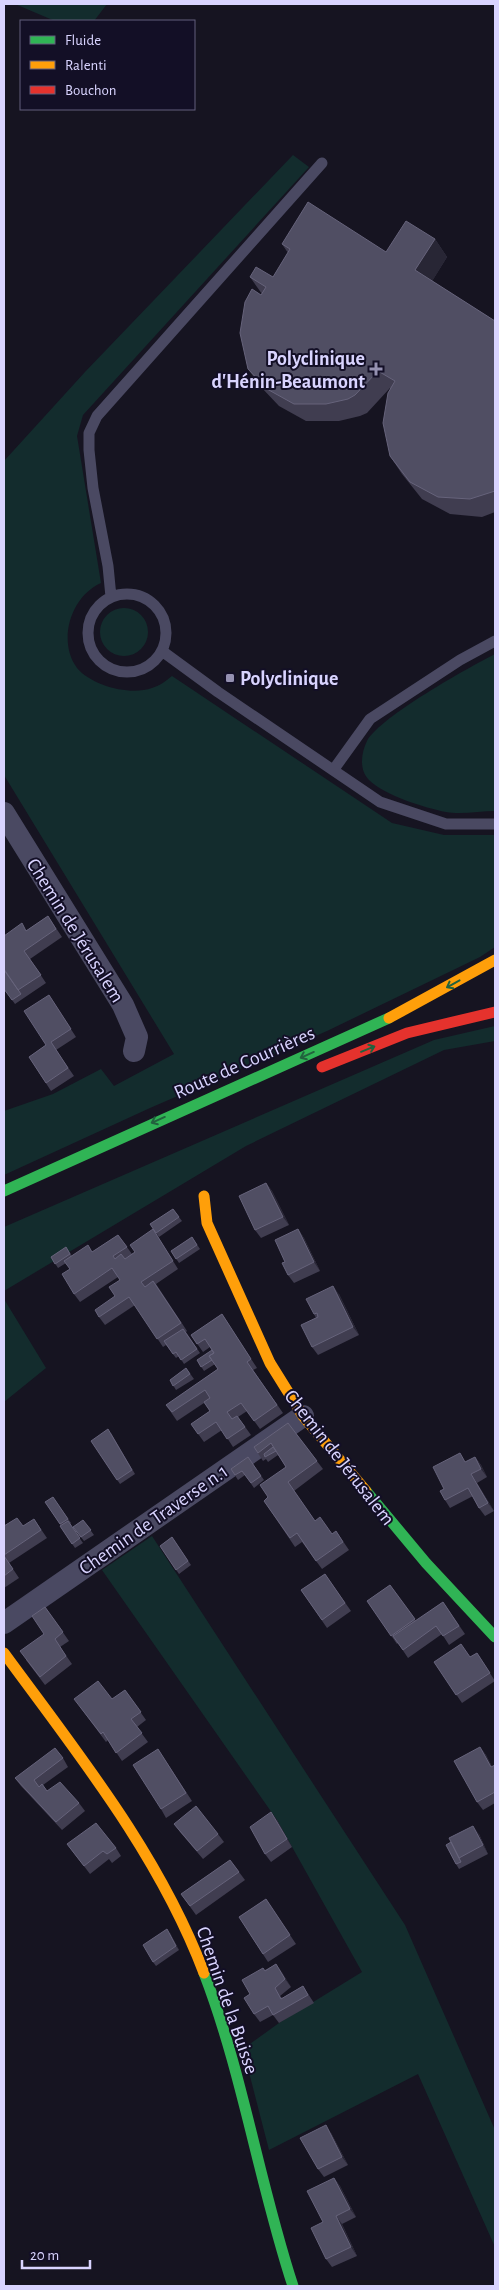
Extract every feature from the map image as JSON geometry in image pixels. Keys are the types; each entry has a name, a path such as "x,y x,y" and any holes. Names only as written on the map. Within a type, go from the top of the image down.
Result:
{"street":[{"name":"Chemin de Jérusalem","path":"4,813 123,1005 137,1037 134,1051"},
{"name":"Route de Courrières","path":"4,1192 404,1011 495,960"},
{"name":"Route de Courrières","path":"312,1071 407,1033 495,1012"},
{"name":"Chemin de Jérusalem","path":"204,1196 207,1224 270,1363 303,1416 426,1563 495,1636"},
{"name":"Chemin de Traverse n.1","path":"4,1623 303,1416"},
{"name":"Chemin de la Buisse","path":"4,1653 114,1804 164,1888 196,1952 230,2054 277,2240 293,2286"}],"lane":[{"path":"111,597 108,566 93,488 89,450 89,433 97,416 322,163"},
{"path":"124,594 138,595 150,601 160,611 165,623 166,637 162,651 145,668 133,672 120,672 108,668 98,661 90,650 87,638 88,625 92,613 100,604 111,597 124,594"},
{"path":"334,769 370,719 460,660 495,641"},
{"path":"162,651 218,692 380,802 446,824 495,824"}],"green space":[{"path":"15,4 107,4 95,20 53,20"},
{"path":"293,155 309,167 83,415 77,436 101,583 82,598 70,620 68,645 71,657 77,668 84,674 92,680 112,688 134,691 143,690 157,686 172,676 392,823 444,835 495,835 495,947 480,957 327,1031 150,1108 4,1175 4,1111 53,1094 101,1069 114,1086 174,1054 4,775 4,461 85,372"},
{"path":"119,608 129,608 141,615 148,627 148,637 141,649 129,656 119,656 111,652 104,645 100,637 100,627 104,619 111,612"},
{"path":"495,654 495,811 458,813 437,810 394,796 369,780 362,766 362,756 367,741 375,731 426,693"},
{"path":"495,1026 495,1041 444,1050 246,1146 4,1291 4,1227 434,1040"},
{"path":"4,1299 46,1368 4,1402"},
{"path":"152,1536 405,1925 495,2130 495,2247 418,2074 269,2150 243,2049 279,2023 362,1972 277,1820 102,1570"}],"building":[{"name":"Polyclinique d'Hénin-Beaumont","path":"308,202 386,252 406,221 435,239 415,270 495,321 495,491 470,499 438,497 410,482 390,456 383,423 388,393 395,381 378,371 355,395 348,399 326,404 294,404 267,389 248,369 240,333 245,302 252,289 261,295 266,287 250,277 256,267 273,277 290,249 282,244"},
{"path":"48,916 56,929 24,951 41,975 18,990 4,969 4,936 22,923 26,931"},
{"path":"4,970 21,994 12,1000 4,989"},
{"path":"49,995 71,1029 51,1042 68,1068 46,1083 29,1057 46,1045 24,1011"},
{"path":"266,1183 283,1217 255,1230 239,1196"},
{"path":"173,1209 179,1217 156,1233 150,1224"},
{"path":"153,1229 173,1261 141,1282 145,1287 153,1281 181,1323 157,1339 129,1297 99,1317 95,1310 115,1296 109,1287 120,1280 112,1268 74,1294 62,1274 70,1269 64,1261 88,1245 92,1252 118,1235 127,1247 113,1256 115,1259 121,1254 125,1259 135,1252 130,1245"},
{"path":"298,1229 314,1262 288,1275 282,1263 285,1262 275,1240"},
{"path":"192,1237 197,1245 176,1259 171,1251"},
{"path":"66,1247 70,1254 55,1264 51,1257"},
{"path":"333,1286 353,1327 312,1347 301,1325 318,1317 317,1313 314,1314 306,1299"},
{"path":"222,1314 251,1359 247,1362 277,1405 254,1421 241,1403 227,1412 232,1419 237,1416 245,1427 227,1439 216,1422 198,1434 191,1424 210,1411 204,1402 210,1398 205,1390 172,1412 166,1405 218,1369 209,1356 214,1353 205,1339 197,1344 191,1335"},
{"path":"183,1329 197,1349 181,1360 176,1352 173,1354 164,1341"},
{"path":"212,1350 214,1353 209,1356 212,1360 201,1367 197,1360"},
{"path":"186,1368 190,1374 173,1386 170,1380"},
{"path":"288,1423 317,1461 288,1482 315,1521 320,1517 332,1534 336,1531 343,1542 316,1561 297,1533 290,1538 264,1501 268,1497 260,1485 286,1467 271,1443 258,1453 254,1447"},
{"path":"108,1429 132,1470 117,1480 91,1441"},
{"path":"273,1447 276,1451 265,1457 264,1454"},
{"path":"460,1453 465,1462 475,1457 481,1469 471,1474 488,1503 479,1508 468,1488 445,1500 440,1491 444,1489 433,1467"},
{"path":"248,1457 261,1476 251,1483 242,1471 235,1475 231,1469"},
{"path":"53,1497 68,1519 60,1524 45,1502"},
{"path":"17,1518 23,1526 34,1519 41,1530 4,1555 4,1526"},
{"path":"83,1520 91,1530 81,1537 73,1527"},
{"path":"68,1521 80,1538 72,1544 60,1526"},
{"path":"172,1537 188,1561 176,1570 160,1546"},
{"path":"4,1556 13,1569 4,1576"},
{"path":"325,1574 345,1603 322,1620 301,1590"},
{"path":"390,1585 415,1619 391,1636 367,1601"},
{"path":"443,1602 459,1626 443,1636 436,1626 403,1650 393,1636"},
{"path":"45,1607 63,1632 55,1639 66,1656 40,1677 20,1651 44,1634 32,1616"},
{"path":"461,1644 470,1657 477,1653 490,1673 456,1695 434,1662"},
{"path":"98,1681 112,1699 125,1690 141,1712 131,1719 142,1733 116,1753 103,1732 101,1734 74,1699"},
{"path":"480,1747 491,1767 495,1765 495,1792 477,1802 454,1761"},
{"path":"55,1748 63,1758 34,1780 39,1787 42,1784 47,1791 60,1782 79,1803 56,1822 15,1778"},
{"path":"158,1749 186,1793 161,1809 133,1765"},
{"path":"196,1806 218,1834 197,1851 174,1824"},
{"path":"271,1812 287,1839 265,1854 250,1827"},
{"path":"96,1823 116,1848 107,1854 103,1851 84,1866 67,1844"},
{"path":"473,1826 483,1845 459,1858 449,1838"},
{"path":"451,1842 461,1862 456,1864 446,1845"},
{"path":"230,1860 239,1872 190,1906 181,1894"},
{"path":"266,1899 290,1935 263,1954 239,1917"},
{"path":"167,1929 176,1946 153,1962 143,1945"},
{"path":"276,1964 285,1979 275,1988 281,1999 303,1986 308,1995 273,2015 268,2006 254,2014 244,1998 250,1994 242,1980 263,1968 265,1971"},
{"path":"326,2125 342,2157 318,2169 300,2138"},
{"path":"334,2178 350,2209 336,2216 351,2247 326,2259 311,2228 323,2222 307,2191"}],"traffic: fast":[{"path":"4,1191 389,1018"},
{"path":"366,1491 426,1563 495,1637"},
{"path":"204,1973 230,2050 270,2208 293,2286"}],"traffic: slow":[{"path":"389,1018 495,960"},
{"path":"204,1196 207,1223 270,1363 303,1416 366,1491"},
{"path":"4,1653 115,1806 164,1887 186,1929 204,1973"}],"traffic: jam":[{"path":"322,1067 407,1033 495,1012"}],"place":[{"name":"Polyclinique d'Hénin-Beaumont","path":"376,369"},
{"name":"Polyclinique","path":"230,678"}]}
